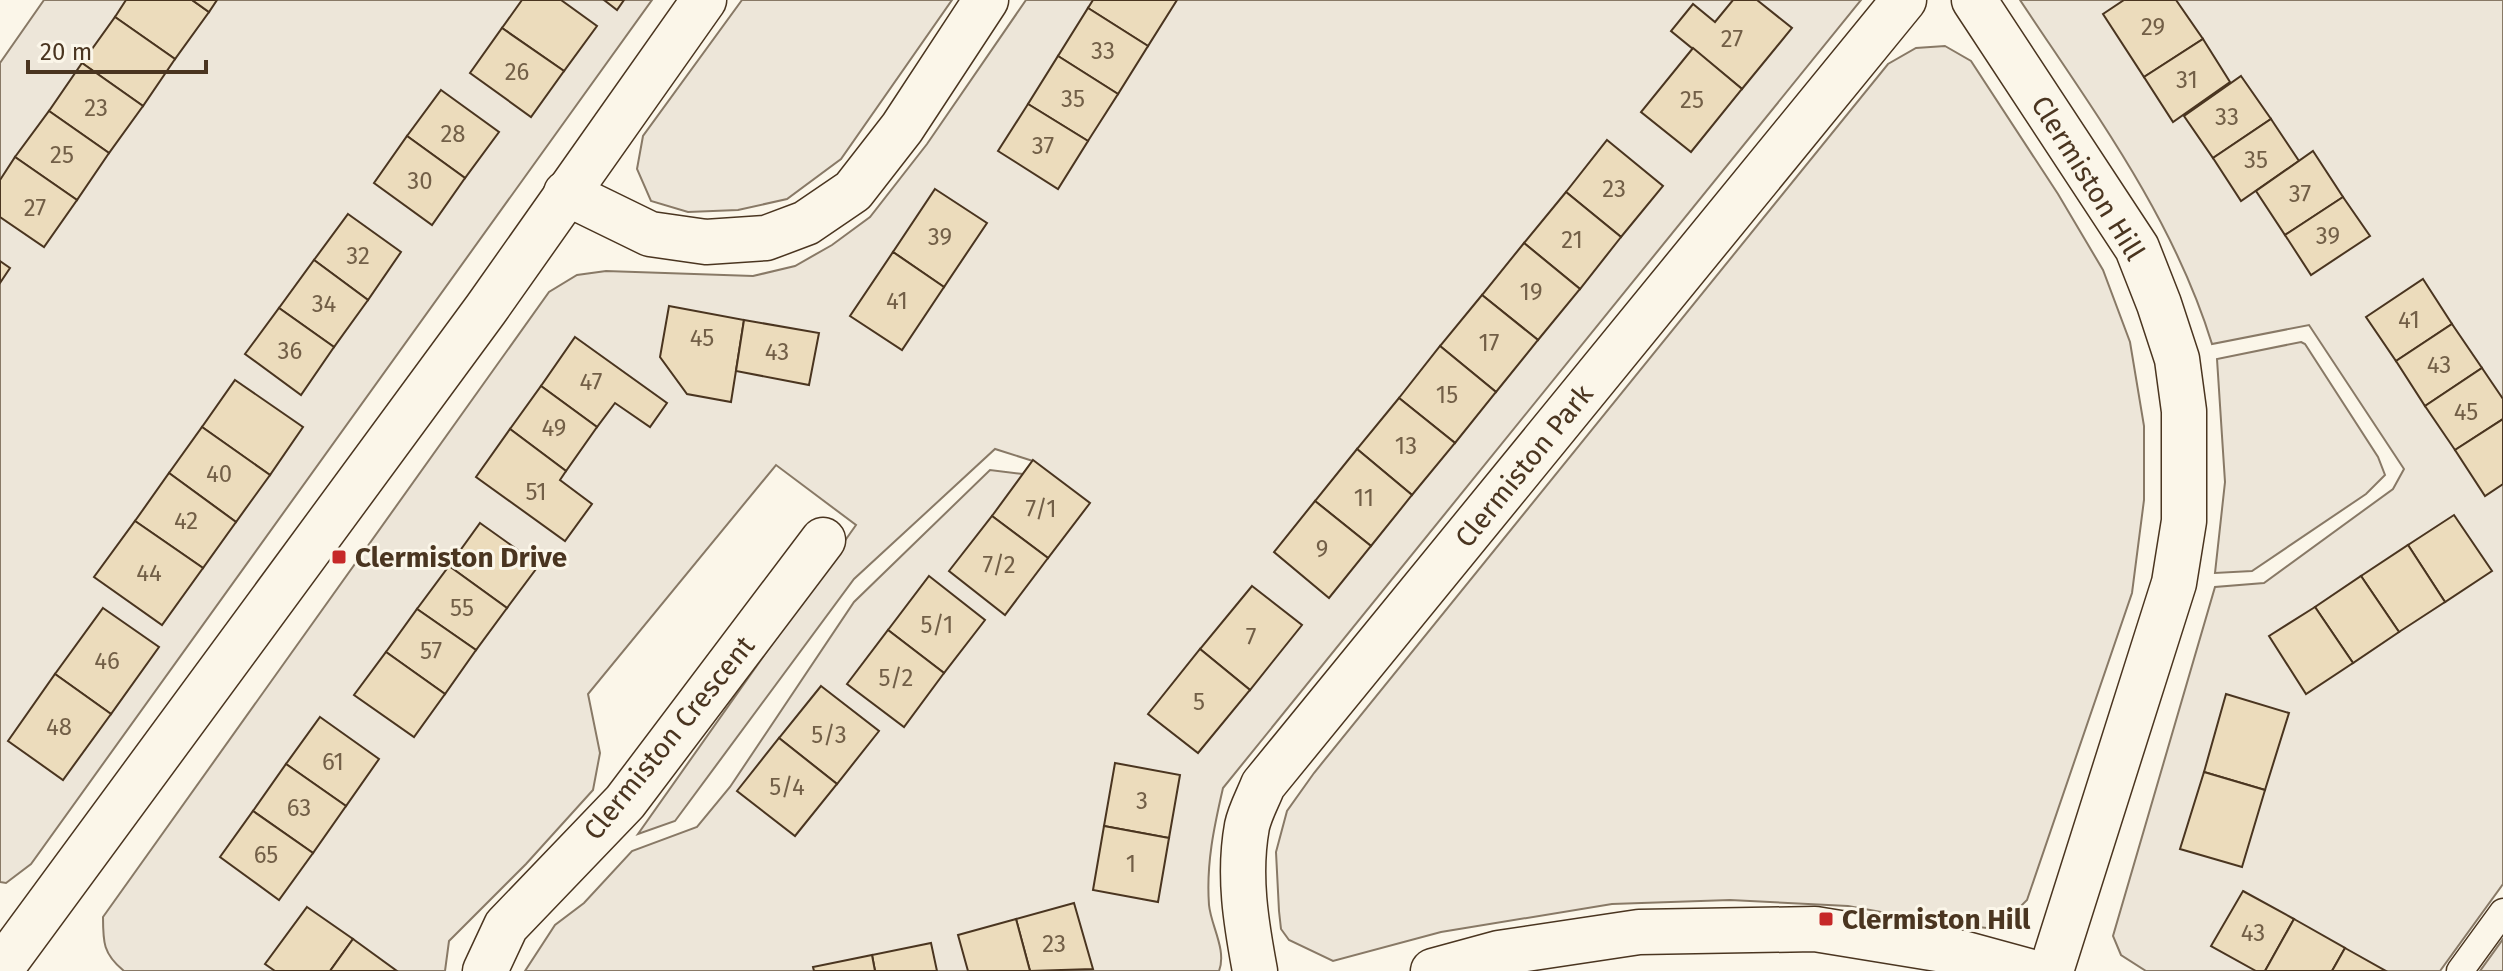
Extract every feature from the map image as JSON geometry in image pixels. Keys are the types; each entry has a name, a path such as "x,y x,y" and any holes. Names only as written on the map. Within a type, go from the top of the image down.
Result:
{"street":[{"path":"9,964 486,309 704,0"},
{"path":"566,193 650,234 706,242 766,238 806,223 853,191 902,128 986,0"},
{"name":"Clermiston Park","path":"1255,971 1246,925 1243,875 1248,824 1263,785 1904,0"},
{"name":"Clermiston Hill","path":"1974,0 2137,248 2177,359 2184,411 2184,521 2174,583 2051,971"},
{"name":"Clermiston Crescent","path":"485,971 506,926 625,802 823,540"},
{"path":"1433,971 1501,962 1639,932 1815,929 1962,953 2028,971"}],"lane":[{"path":"2460,971 2503,912"}],"shaded area":[{"path":"44,0 652,0 31,864 6,883 0,882 0,63"},
{"path":"742,0 952,0 841,159 787,199 738,210 688,212 651,201 637,169 643,136"},
{"path":"1026,0 1861,0 1223,788 1209,875 1210,913 1221,955 1219,971 525,971 555,925 584,903 632,851 697,827 730,787 854,602 990,470 1023,474 1033,461 995,449 854,579 675,821 638,834 856,525 776,465 588,694 600,753 593,790 526,864 449,941 445,971 124,971 117,965 106,947 103,917 549,292 577,275 606,271 753,276 795,266 832,245 870,217 927,144"},
{"path":"2020,0 2503,0 2503,884 2440,971 2146,971 2121,955 2113,936 2215,587 2264,583 2393,489 2404,469 2309,325 2212,344 2196,297 2153,208 2103,124"},
{"path":"1945,46 1971,61 2058,194 2103,270 2130,342 2144,426 2144,500 2132,593 2027,900 2010,917 1987,928 1848,906 1730,900 1612,904 1441,932 1333,961 1289,940 1281,929 1276,852 1287,811 1314,773 1888,64 1916,48"},
{"path":"2301,342 2378,457 2385,475 2366,494 2252,571 2215,573 2225,482 2217,359"},
{"path":"2503,939 2503,971 2480,971"}],"building":[{"path":"126,0 192,0 209,12 175,59 115,17"},
{"path":"192,0 217,0 209,12"},
{"path":"522,0 561,0 597,26 564,71 502,28"},
{"path":"604,0 624,0 617,10"},
{"path":"1093,0 1177,0 1148,46 1088,8"},
{"path":"1733,0 1757,0 1792,28 1742,89 1671,31 1693,4 1715,22"},
{"path":"2124,0 2176,0 2203,39 2144,77 2103,14"},
{"path":"1088,8 1148,46 1118,94 1058,56"},
{"path":"115,17 175,59 143,106 82,63"},
{"path":"502,28 564,71 531,117 470,73"},
{"path":"2203,39 2230,82 2173,122 2144,77"},
{"path":"1693,48 1742,89 1691,152 1641,112"},
{"path":"1058,56 1118,94 1088,141 1028,104"},
{"path":"82,63 143,106 109,153 49,111"},
{"path":"2241,76 2271,119 2213,158 2184,116"},
{"path":"441,90 499,132 465,178 407,136"},
{"path":"1028,104 1088,141 1058,189 998,151"},
{"path":"49,111 109,153 77,200 15,157"},
{"path":"2271,119 2299,161 2241,201 2213,158"},
{"path":"407,136 465,178 432,225 374,183"},
{"path":"1607,140 1663,186 1621,237 1566,192"},
{"path":"2313,151 2343,197 2285,235 2256,191"},
{"path":"15,157 77,200 44,247 0,217 0,180"},
{"path":"935,189 987,223 944,287 893,252"},
{"path":"1566,192 1621,237 1580,289 1524,243"},
{"path":"2343,197 2370,236 2311,275 2285,235"},
{"path":"348,214 401,252 368,300 314,260"},
{"path":"1524,243 1580,289 1538,340 1482,295"},
{"path":"893,252 944,287 902,350 850,316"},
{"path":"314,260 368,300 334,347 279,308"},
{"path":"0,261 10,268 0,283"},
{"path":"2423,279 2452,324 2396,361 2366,317"},
{"path":"1482,295 1538,340 1496,392 1440,346"},
{"path":"669,306 744,320 731,402 687,394 660,357"},
{"path":"279,308 334,347 301,395 245,354"},
{"path":"744,320 819,333 809,385 736,371"},
{"path":"2452,324 2482,368 2425,406 2396,361"},
{"path":"575,337 667,403 650,427 615,403 597,427 541,386"},
{"path":"1440,346 1496,392 1455,443 1399,398"},
{"path":"2482,368 2503,399 2503,419 2455,450 2425,406"},
{"path":"235,380 303,427 270,475 202,427"},
{"path":"541,386 597,427 566,471 510,429"},
{"path":"1399,398 1455,443 1412,495 1357,449"},
{"path":"2503,419 2503,484 2485,496 2455,450"},
{"path":"202,427 270,475 236,522 169,473"},
{"path":"510,429 566,471 560,480 592,504 565,541 476,477"},
{"path":"1357,449 1412,495 1371,546 1315,501"},
{"path":"1033,460 1090,503 1048,558 992,516"},
{"path":"169,473 236,522 203,568 135,521"},
{"path":"1315,501 1371,546 1329,598 1274,552"},
{"path":"2454,515 2492,571 2445,602 2408,545"},
{"path":"992,516 1048,558 1005,615 949,571"},
{"path":"135,521 203,568 162,625 94,577"},
{"path":"480,523 539,565 507,608 449,566"},
{"path":"2408,545 2445,602 2399,632 2361,576"},
{"path":"449,566 507,608 476,650 417,609"},
{"path":"929,576 985,620 944,673 888,630"},
{"path":"2361,576 2399,632 2353,663 2315,607"},
{"path":"1252,586 1302,625 1250,690 1200,649"},
{"path":"2315,607 2353,663 2306,694 2269,636"},
{"path":"103,608 159,647 111,714 55,674"},
{"path":"417,609 476,650 445,694 386,652"},
{"path":"888,630 944,673 904,727 847,684"},
{"path":"1200,649 1250,690 1198,753 1148,714"},
{"path":"386,652 445,694 414,737 354,695"},
{"path":"55,674 111,714 63,780 8,741"},
{"path":"821,686 879,731 837,784 779,738"},
{"path":"2226,694 2289,713 2265,790 2204,772"},
{"path":"320,717 379,759 346,806 286,764"},
{"path":"779,738 837,784 795,836 737,791"},
{"path":"1115,763 1180,775 1169,838 1104,826"},
{"path":"286,764 346,806 313,853 253,811"},
{"path":"2204,772 2265,790 2242,867 2180,849"},
{"path":"253,811 313,853 279,900 220,857"},
{"path":"1104,826 1169,838 1158,902 1093,890"},
{"path":"2243,891 2294,919 2265,971 2256,971 2211,946"},
{"path":"1074,903 1093,969 1030,971 1016,919"},
{"path":"307,907 353,939 330,971 275,971 265,964"},
{"path":"1016,919 1030,971 968,971 958,935"},
{"path":"2294,919 2345,948 2332,971 2265,971"},
{"path":"353,939 397,971 330,971"},
{"path":"931,943 937,971 875,971 872,955"},
{"path":"2345,948 2386,971 2332,971"},
{"path":"872,955 875,971 814,971 813,967"}],"place":[{"name":"Clermiston Drive","path":"339,557"},
{"name":"Clermiston Hill","path":"1826,919"}]}
